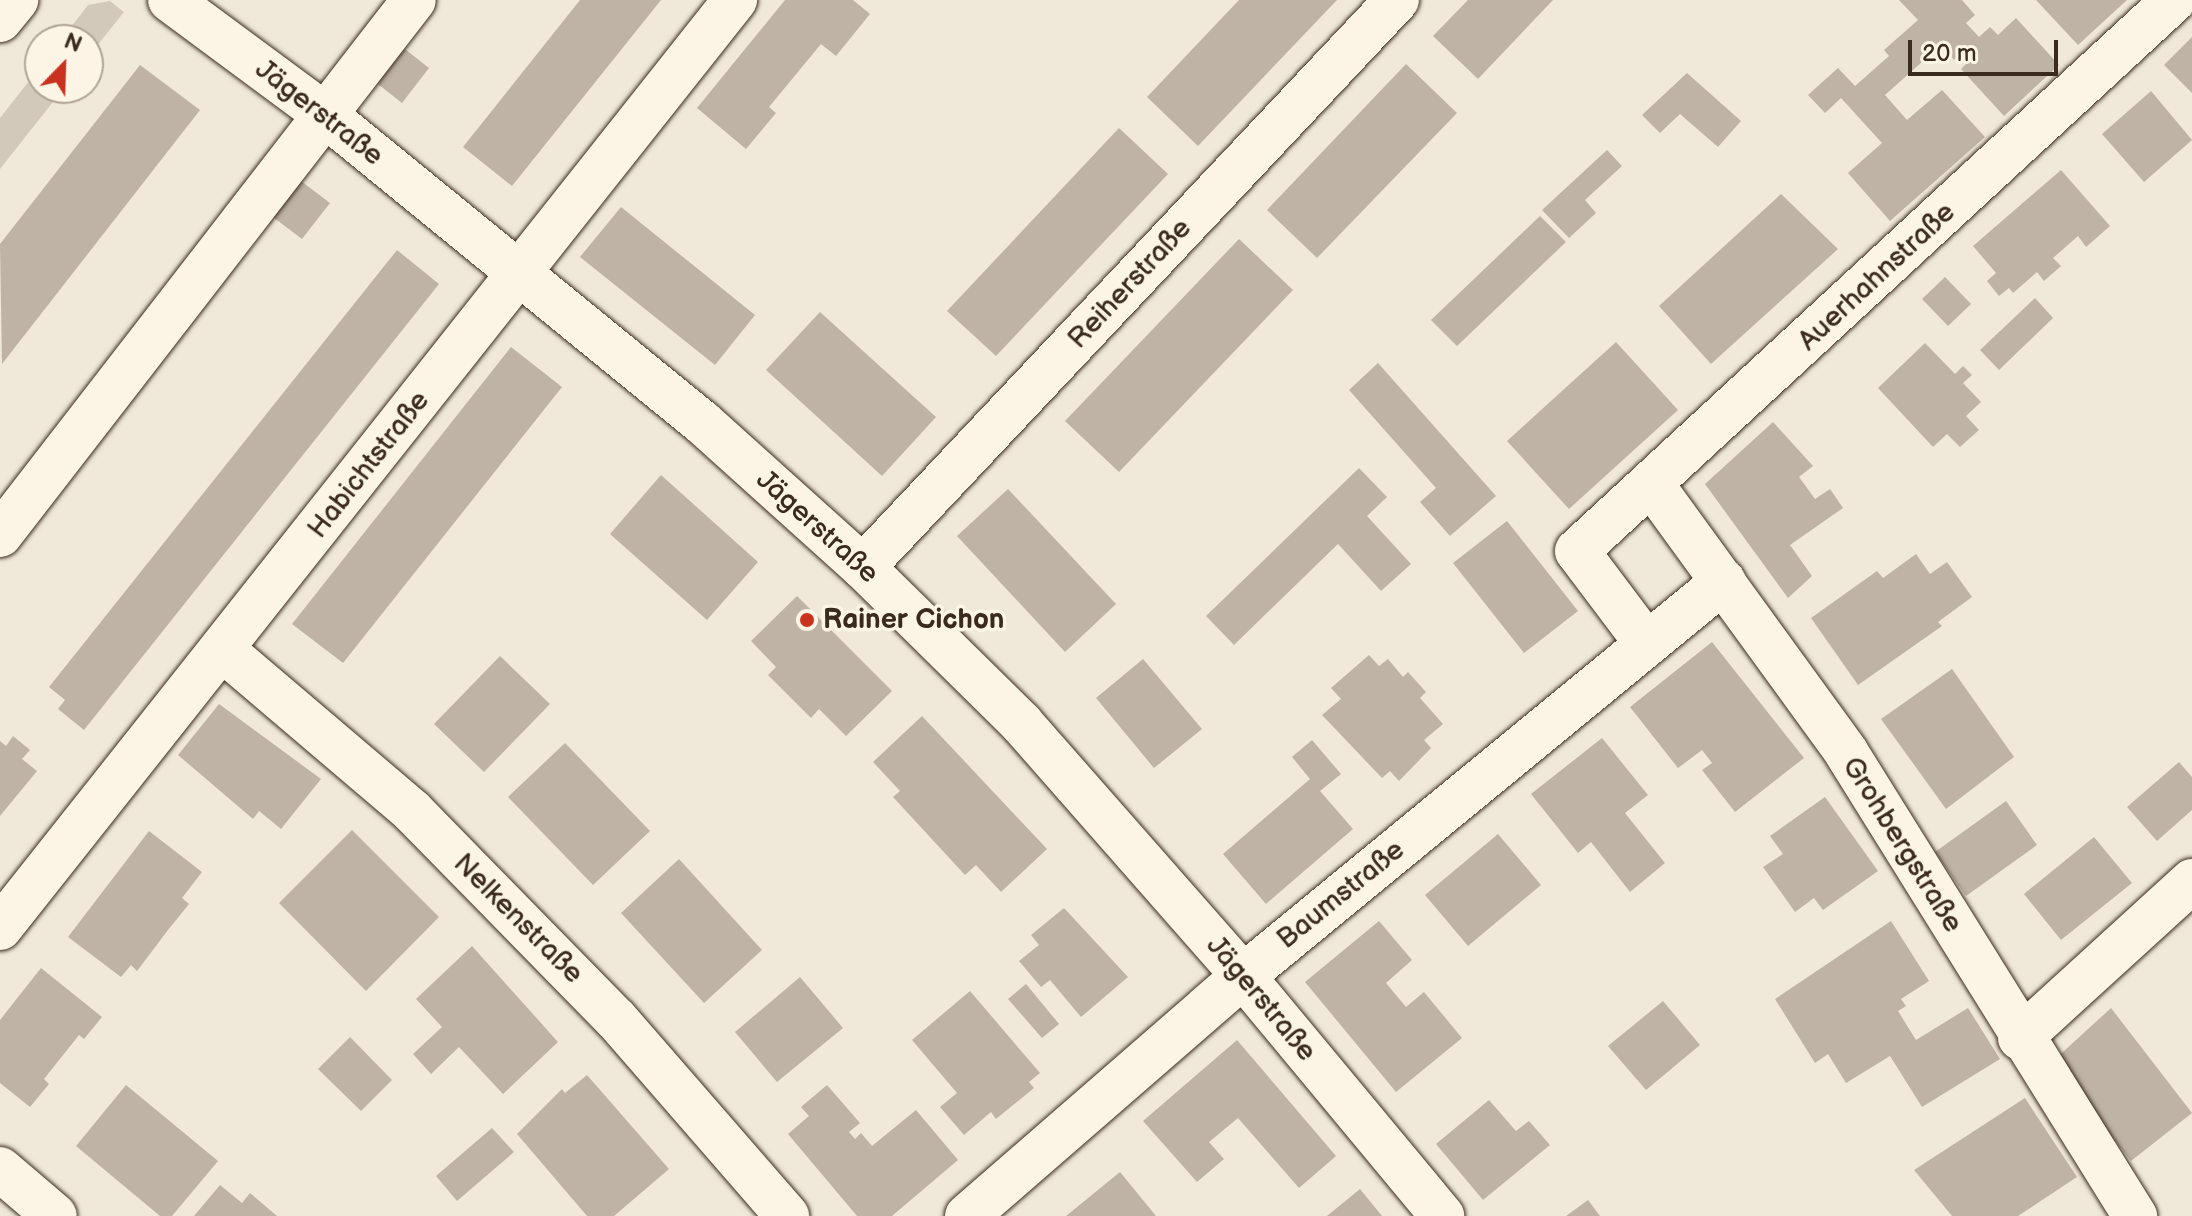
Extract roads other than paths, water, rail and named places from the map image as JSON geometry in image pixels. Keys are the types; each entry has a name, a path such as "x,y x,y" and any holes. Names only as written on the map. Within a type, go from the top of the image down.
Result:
{"street":[{"path":"0,20 16,0"},
{"name":"Jägerstraße","path":"170,0 324,114 703,423 863,567 1022,724 1243,976 1442,1216"},
{"path":"0,535 414,0"},
{"name":"Habichtstraße","path":"0,928 735,0"},
{"name":"Reiherstraße","path":"863,567 1397,0"},
{"name":"Auerhahnstraße","path":"1647,644 1577,551 1653,486 2174,0"},
{"name":"Grohbergstraße","path":"1653,486 1846,752 2020,1038 2135,1216"},
{"name":"Baumstraße","path":"967,1216 1243,976 1724,581"},
{"name":"Nelkenstraße","path":"223,650 422,822 616,1019 787,1216"},
{"path":"2020,1038 2192,881"},
{"path":"0,1169 55,1216"}],"place":[{"name":"Rainer Cichon","path":"807,620"}]}
